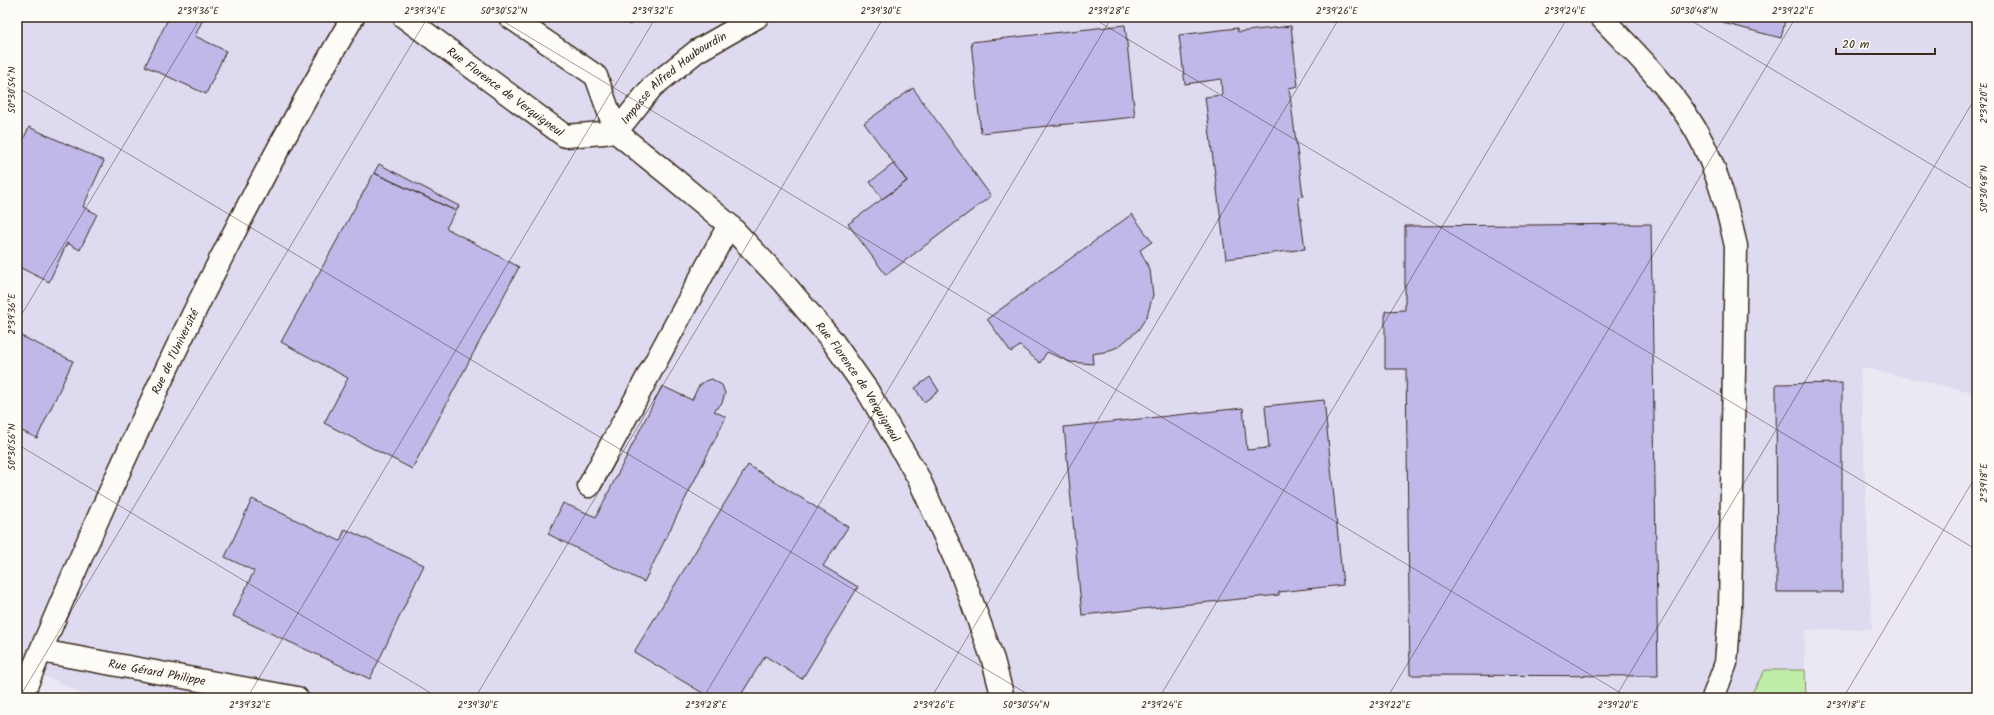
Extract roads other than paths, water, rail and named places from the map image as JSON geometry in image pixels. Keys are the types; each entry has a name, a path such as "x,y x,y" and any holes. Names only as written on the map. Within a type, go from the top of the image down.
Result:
{"street":[{"name":"Rue de l'Université","path":"21,698 100,516 186,326 267,167 352,17"},
{"name":"Rue Florence de Verquigneul","path":"404,17 565,136 616,132 729,225 782,281 831,339 867,390 902,447 918,477 961,572 993,660 1003,698"},
{"path":"510,17 596,76 616,132"},
{"name":"Impasse Alfred Haubourdin","path":"616,132 652,87 697,51 757,17"},
{"path":"1601,17 1654,73 1688,117 1714,167 1727,207 1736,246 1730,612 1726,663 1713,698"},
{"path":"589,486 729,225"},
{"name":"Rue Gérard Philippe","path":"41,651 297,698"}]}
